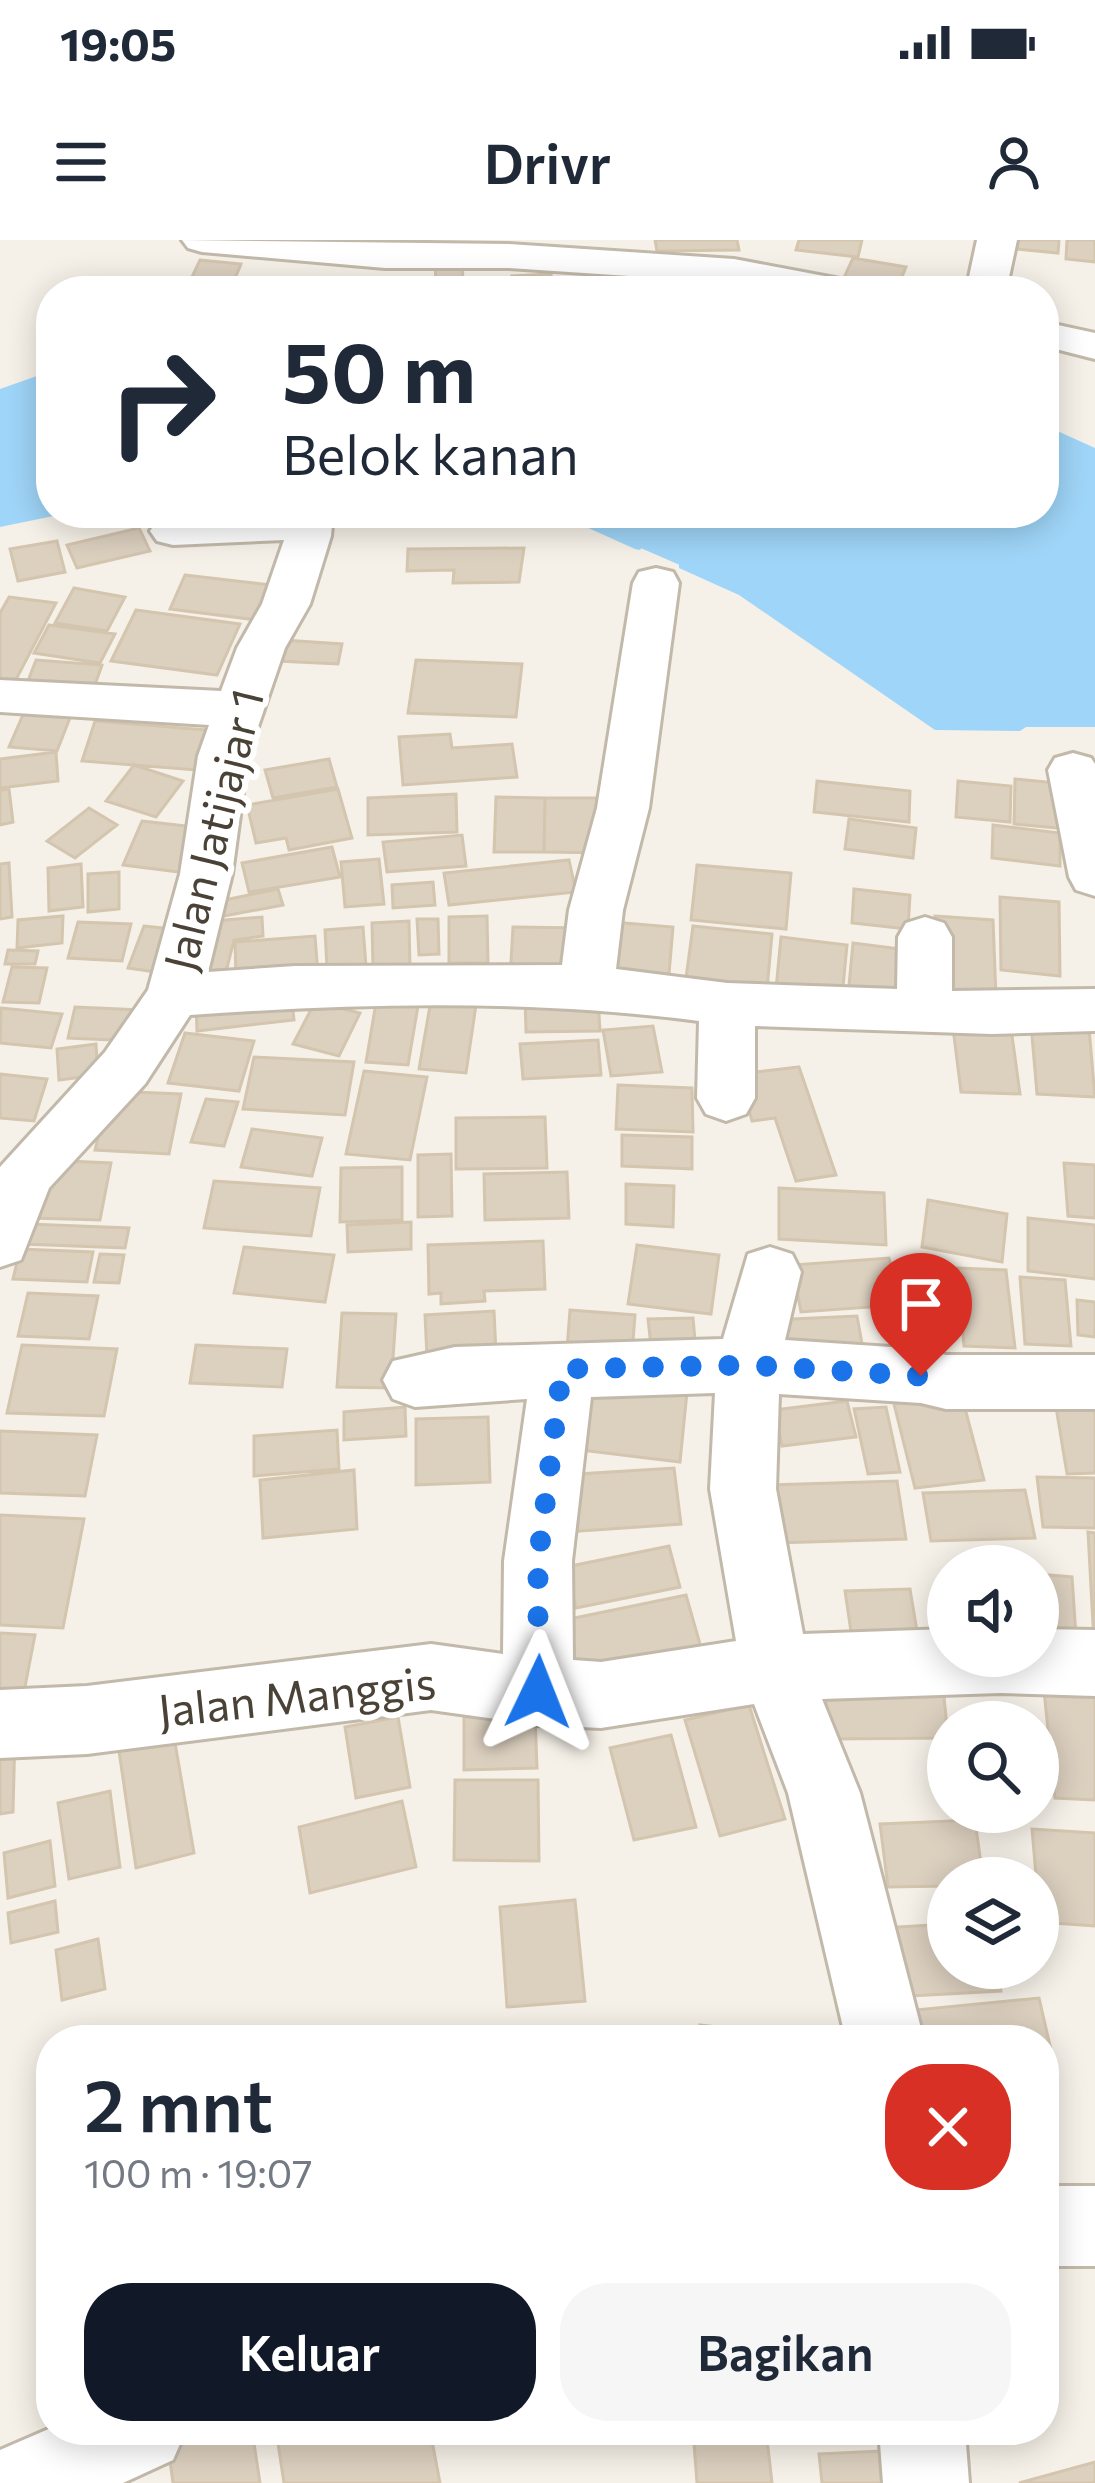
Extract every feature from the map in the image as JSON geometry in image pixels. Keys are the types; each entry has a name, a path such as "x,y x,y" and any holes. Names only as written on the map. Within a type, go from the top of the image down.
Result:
{"street":[{"path":"989,276 997,240"},
{"path":"204,241 385,256 509,248 552,258 785,259 815,276"},
{"path":"204,241 224,258 307,276"},
{"path":"490,276 552,258"},
{"path":"1059,338 1095,346"},
{"path":"173,531 207,528"},
{"name":"Jalan Jatijajar 1","path":"0,1242 12,1200 28,1171 26,1140 124,1068 175,995 206,874 223,756 237,708 286,604 307,528"},
{"path":"587,986 596,910 623,808 656,583"},
{"path":"0,696 139,707 237,708"},
{"path":"1073,770 1095,877"},
{"path":"924,1011 926,937"},
{"path":"175,995 316,987 587,986 728,1004 924,1011 1095,1010"},
{"path":"726,1098 728,1004"},
{"path":"770,1272 748,1365 743,1489 775,1668 824,1792 882,2025"},
{"path":"415,1380 562,1369 748,1365 921,1376 946,1382 1095,1382"},
{"path":"538,1692 538,1561 562,1369"},
{"name":"Jalan Manggis","path":"0,1724 87,1720 431,1677 538,1692 601,1695 775,1668 1000,1660 1095,1663"},
{"path":"1059,2226 1095,2226"},
{"path":"26,2483 110,2445"},
{"path":"923,2445 926,2483"}],"water":[{"path":"36,379 36,520 0,527 0,392"},
{"path":"1059,435 1095,452 1095,727 939,727 742,592 595,528 1059,528"}],"building":[{"path":"655,240 737,240 739,250 657,251"},
{"path":"799,240 862,240 858,257 796,250"},
{"path":"1005,240 1059,240 1058,253 1004,248"},
{"path":"1067,240 1095,240 1095,262 1066,259"},
{"path":"853,258 906,267 902,276 845,276"},
{"path":"200,260 241,264 236,276 192,276"},
{"path":"462,260 463,276 436,276 435,261"},
{"path":"139,528 150,551 77,568 67,545"},
{"path":"57,541 65,572 18,581 10,549"},
{"path":"524,548 519,582 453,583 454,570 407,571 408,549"},
{"path":"185,575 271,585 257,620 170,609"},
{"path":"74,588 125,597 107,631 55,623"},
{"path":"9,597 56,603 9,693 0,692 0,613"},
{"path":"136,610 240,624 217,675 111,661"},
{"path":"49,625 115,634 100,663 34,653"},
{"path":"283,640 342,644 338,664 278,661"},
{"path":"36,660 102,665 90,699 23,694"},
{"path":"416,660 522,664 516,717 408,713"},
{"path":"29,701 75,705 57,751 9,747"},
{"path":"95,721 208,730 196,770 82,761"},
{"path":"450,734 452,748 512,744 517,777 403,785 399,737"},
{"path":"56,752 58,781 0,788 0,759"},
{"path":"329,759 337,787 273,798 265,770"},
{"path":"134,765 183,781 156,817 106,801"},
{"path":"1015,779 1057,783 1058,828 1014,824"},
{"path":"817,781 910,791 909,822 814,812"},
{"path":"958,781 1011,786 1010,822 956,817"},
{"path":"9,789 13,822 0,825 0,790"},
{"path":"338,789 352,838 289,850 286,838 256,843 247,805"},
{"path":"456,794 457,832 368,835 368,798"},
{"path":"496,797 545,798 544,852 494,852"},
{"path":"545,798 606,798 607,853 544,852"},
{"path":"89,808 117,825 75,858 47,841"},
{"path":"849,819 916,828 913,858 845,849"},
{"path":"142,821 204,828 187,873 123,865"},
{"path":"993,825 1060,833 1060,866 992,858"},
{"path":"462,835 466,866 387,872 383,842"},
{"path":"332,847 340,877 249,892 242,863"},
{"path":"379,859 384,904 345,907 341,862"},
{"path":"569,860 576,892 449,905 444,873"},
{"path":"9,863 12,917 0,919 0,864"},
{"path":"81,864 83,907 49,911 48,868"},
{"path":"697,865 791,873 786,929 691,920"},
{"path":"119,872 119,909 88,912 88,874"},
{"path":"433,882 435,905 393,908 392,885"},
{"path":"278,889 283,905 224,916 220,901"},
{"path":"854,889 910,895 908,929 852,923"},
{"path":"1000,897 1059,902 1060,976 1001,970"},
{"path":"63,916 62,943 17,948 18,920"},
{"path":"487,916 488,963 449,963 449,917"},
{"path":"935,916 993,920 996,997 936,992"},
{"path":"262,917 263,936 234,940 224,980 196,978 213,921"},
{"path":"417,919 438,919 439,954 419,955"},
{"path":"409,921 410,969 373,970 372,923"},
{"path":"601,921 673,927 668,986 595,981"},
{"path":"78,922 131,924 122,961 68,958"},
{"path":"144,926 172,929 156,972 128,968"},
{"path":"693,926 772,934 766,1001 684,993"},
{"path":"363,927 366,966 327,969 325,930"},
{"path":"513,927 584,928 584,980 510,979"},
{"path":"315,936 318,974 236,980 235,942"},
{"path":"781,937 847,945 842,997 776,989"},
{"path":"853,943 916,951 912,1004 848,996"},
{"path":"8,950 38,951 35,964 5,964"},
{"path":"12,967 47,968 39,1003 3,1002"},
{"path":"291,994 294,1020 197,1031 196,1005"},
{"path":"432,994 477,998 466,1073 419,1069"},
{"path":"377,997 419,1000 408,1065 366,1062"},
{"path":"598,997 600,1031 526,1032 525,998"},
{"path":"315,1002 360,1013 339,1056 293,1044"},
{"path":"75,1007 141,1010 134,1041 68,1038"},
{"path":"1,1008 62,1014 51,1048 0,1043"},
{"path":"1031,1024 1089,1028 1095,1097 1037,1094"},
{"path":"653,1026 662,1072 611,1076 603,1030"},
{"path":"953,1028 1011,1028 1020,1094 961,1092"},
{"path":"185,1033 254,1041 239,1091 168,1083"},
{"path":"598,1040 601,1075 523,1079 520,1044"},
{"path":"96,1044 98,1075 59,1080 57,1049"},
{"path":"254,1057 354,1062 345,1115 243,1109"},
{"path":"799,1067 836,1175 796,1181 775,1118 752,1121 739,1074"},
{"path":"364,1071 427,1077 410,1160 346,1154"},
{"path":"0,1074 47,1079 34,1121 0,1118"},
{"path":"618,1085 692,1088 693,1132 616,1129"},
{"path":"109,1091 181,1094 169,1154 95,1150"},
{"path":"206,1099 238,1102 224,1146 191,1142"},
{"path":"545,1117 547,1168 456,1169 456,1118"},
{"path":"252,1129 322,1138 312,1176 241,1167"},
{"path":"622,1135 692,1137 692,1169 622,1166"},
{"path":"451,1154 452,1216 418,1217 418,1155"},
{"path":"44,1160 111,1163 100,1220 31,1218"},
{"path":"1064,1163 1095,1165 1095,1218 1068,1216"},
{"path":"402,1167 402,1220 340,1222 341,1168"},
{"path":"567,1172 569,1218 485,1220 484,1174"},
{"path":"214,1181 320,1188 311,1236 204,1228"},
{"path":"626,1184 674,1186 673,1227 626,1224"},
{"path":"779,1188 884,1193 886,1245 779,1239"},
{"path":"928,1200 1007,1214 1002,1262 922,1247"},
{"path":"1028,1218 1095,1225 1095,1279 1028,1271"},
{"path":"411,1222 411,1249 348,1252 347,1225"},
{"path":"28,1224 129,1228 125,1248 23,1244"},
{"path":"543,1241 545,1289 484,1291 485,1301 441,1304 441,1293 429,1294 428,1245"},
{"path":"637,1245 719,1255 711,1314 628,1304"},
{"path":"244,1247 334,1255 325,1302 234,1293"},
{"path":"20,1249 93,1252 87,1282 13,1279"},
{"path":"100,1254 124,1255 119,1283 94,1282"},
{"path":"889,1258 900,1305 801,1312 792,1265"},
{"path":"957,1268 1006,1270 1015,1348 964,1346"},
{"path":"1020,1277 1065,1280 1071,1346 1025,1344"},
{"path":"912,1280 948,1280 956,1335 920,1336"},
{"path":"28,1293 98,1296 89,1339 18,1336"},
{"path":"1077,1300 1095,1302 1095,1337 1078,1335"},
{"path":"570,1310 635,1315 632,1354 567,1349"},
{"path":"494,1311 496,1353 427,1357 425,1315"},
{"path":"342,1313 396,1314 391,1388 337,1387"},
{"path":"857,1316 865,1360 777,1365 771,1320"},
{"path":"693,1318 697,1362 653,1364 648,1319"},
{"path":"22,1345 117,1349 104,1416 7,1413"},
{"path":"196,1345 287,1349 282,1387 190,1383"},
{"path":"582,1381 687,1392 680,1462 572,1449"},
{"path":"962,1397 984,1480 915,1488 894,1404"},
{"path":"847,1401 856,1437 782,1446 774,1410"},
{"path":"405,1407 406,1436 344,1440 344,1412"},
{"path":"886,1407 900,1472 868,1474 854,1409"},
{"path":"1056,1407 1095,1407 1095,1473 1067,1474"},
{"path":"488,1417 490,1482 416,1485 416,1419"},
{"path":"337,1430 339,1469 254,1476 254,1436"},
{"path":"0,1431 97,1435 85,1496 0,1493"},
{"path":"674,1468 681,1524 567,1532 562,1475"},
{"path":"354,1470 357,1529 263,1538 260,1480"},
{"path":"1037,1477 1095,1478 1095,1528 1043,1527"},
{"path":"897,1481 906,1539 776,1543 769,1485"},
{"path":"1025,1490 1035,1538 931,1541 923,1493"},
{"path":"0,1515 84,1519 63,1628 0,1625"},
{"path":"1088,1532 1095,1533 1095,1643 1094,1643"},
{"path":"669,1546 680,1587 576,1608 566,1567"},
{"path":"1059,1576 1072,1577 1076,1636 1059,1635"},
{"path":"910,1589 920,1649 854,1652 845,1591"},
{"path":"686,1595 702,1651 573,1678 560,1621"},
{"path":"0,1633 35,1635 19,1718 0,1717"},
{"path":"942,1677 944,1701 927,1701 927,1738 829,1739 824,1678"},
{"path":"1043,1681 1095,1683 1095,1800 1059,1798 1059,1701 1045,1701"},
{"path":"749,1705 785,1819 720,1836 685,1720"},
{"path":"535,1715 537,1768 464,1770 464,1717"},
{"path":"398,1717 410,1787 356,1798 345,1727"},
{"path":"15,1733 13,1812 0,1814 0,1734"},
{"path":"671,1735 696,1827 634,1840 610,1748"},
{"path":"174,1737 194,1853 136,1868 119,1751"},
{"path":"455,1780 538,1780 539,1861 454,1860"},
{"path":"110,1791 120,1867 69,1879 58,1803"},
{"path":"402,1801 416,1867 310,1893 299,1827"},
{"path":"927,1822 927,1833 977,1833 980,1857 927,1857 927,1886 888,1887 880,1824"},
{"path":"1032,1833 1095,1833 1095,1926 1059,1923 1059,1857 1034,1857"},
{"path":"50,1841 55,1886 8,1898 4,1853"},
{"path":"575,1900 585,2001 507,2007 500,1907"},
{"path":"55,1901 58,1932 11,1943 8,1913"},
{"path":"927,1925 927,1989 1001,1991 892,1997 882,1928"},
{"path":"98,1939 105,1989 62,2000 56,1950"},
{"path":"1039,1998 1045,2025 918,2025 915,2010"},
{"path":"168,2445 254,2445 260,2483 173,2483"},
{"path":"278,2445 433,2445 440,2483 284,2483"},
{"path":"694,2445 768,2445 772,2483 697,2483"},
{"path":"903,2450 907,2483 822,2483 819,2454"},
{"path":"1095,2462 1095,2483 1019,2483"}],"waterway":[{"path":"0,392 36,379"},
{"path":"1059,435 1095,452"},
{"path":"595,528 639,547"},
{"path":"683,566 743,592 939,727 1020,727"}],"route":[{"path":"538,1692 538,1561 562,1369 748,1365 921,1376"}]}
